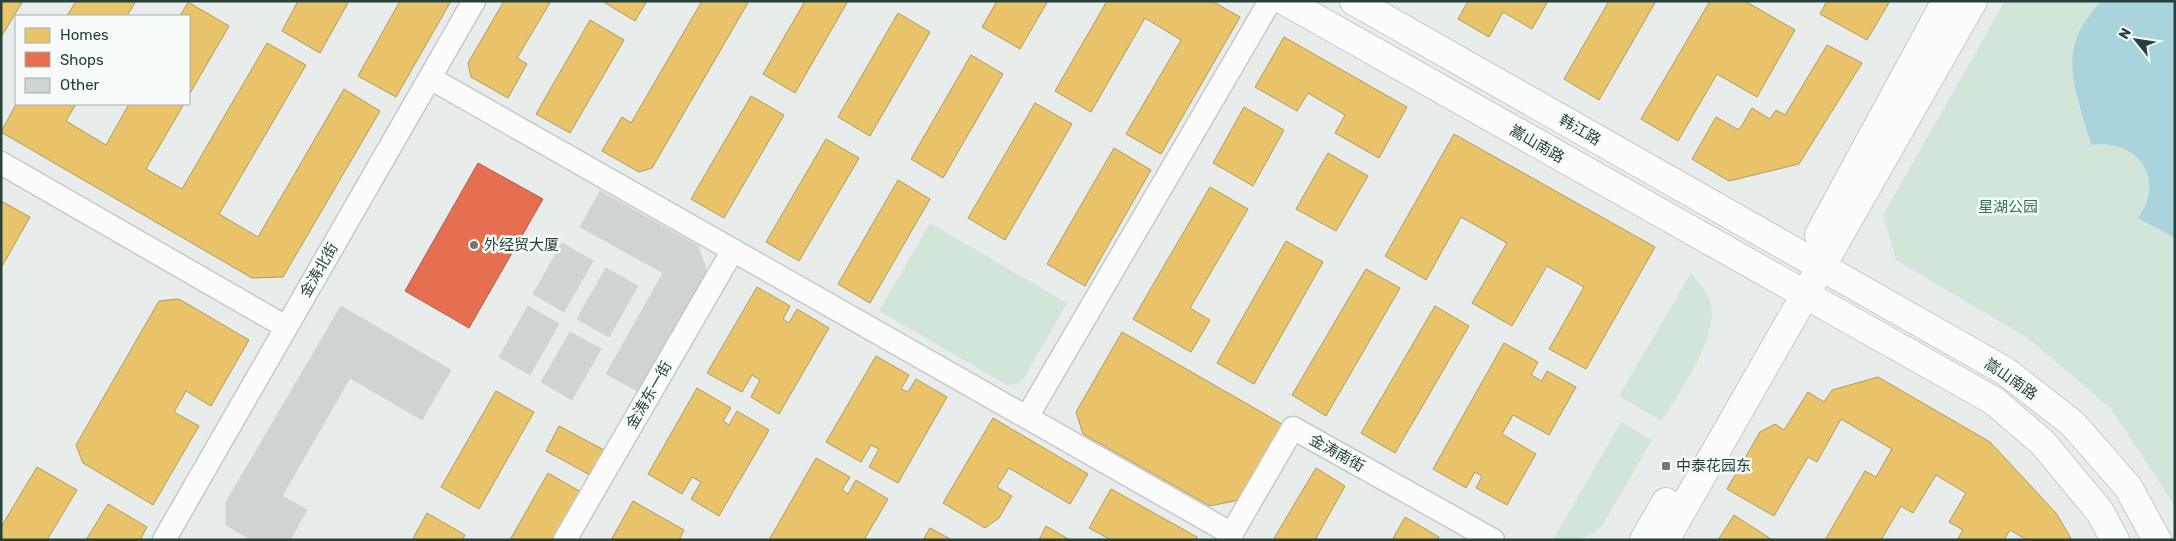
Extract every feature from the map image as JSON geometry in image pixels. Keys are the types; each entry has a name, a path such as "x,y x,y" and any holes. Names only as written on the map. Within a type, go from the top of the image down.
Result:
{"street":[{"name":"金涛北街","path":"173,537 286,327 474,1"},
{"path":"1027,418 1270,1"},
{"name":"嵩山南路","path":"1285,1 1994,402 2043,443 2100,512 2114,540"},
{"name":"韩江路","path":"1354,1 1813,263"},
{"path":"1813,263 1946,1"},
{"path":"1644,540 1974,1"},
{"path":"430,78 1027,418 1230,537"},
{"path":"1,163 286,327"},
{"name":"金涛东一街","path":"565,540 732,250"},
{"name":"嵩山南路","path":"1813,263 2005,372 2073,424 2128,487 2157,540"},
{"path":"1666,540 1797,291"},
{"name":"金涛南街","path":"1230,537 1293,428 1494,540"}],"green space":[{"name":"星湖公园","path":"2005,1 2102,1 2098,4 2087,130 2090,145 2107,145 2121,148 2133,155 2142,164 2148,176 2149,189 2146,203 2138,218 2175,238 2175,506 2110,408 2029,339 1896,260 1883,215"},
{"path":"930,223 1067,303 1024,378 1017,384 1007,385 879,311"},
{"path":"1691,273 1707,294 1712,308 1711,324 1706,342 1689,377 1662,421 1619,396"},
{"path":"1621,422 1652,440 1602,526 1591,535 1580,539 1553,540"}],"water":[{"path":"2102,1 2175,1 2175,238 2138,218 2146,203 2149,189 2148,176 2143,164 2134,155 2122,148 2107,145 2091,145 2077,97 2072,65 2078,34 2087,19"}],"building: Homes":[{"path":"1,1 23,1 1,37"},
{"path":"76,1 136,1 128,15 68,15"},
{"path":"298,1 349,1 320,53 282,31"},
{"path":"400,1 451,1 396,97 358,76"},
{"path":"504,1 551,1 517,58 527,64 508,98 471,77 468,63"},
{"path":"602,1 647,1 635,21"},
{"path":"702,1 749,1 652,168 639,172 602,151 622,117 631,123"},
{"path":"805,1 848,1 795,93 763,74"},
{"path":"997,1 1048,1 1020,49 982,27"},
{"path":"1107,1 1212,1 1240,17 1161,154 1126,134 1181,40 1145,18 1091,112 1055,91"},
{"path":"1468,1 1548,1 1532,29 1503,12 1489,37 1458,19"},
{"path":"1609,1 1656,1 1599,100 1564,79"},
{"path":"1710,1 1745,1 1795,30 1757,97 1717,74 1678,141 1641,119"},
{"path":"1827,1 1890,1 1867,40 1820,14"},
{"path":"188,2 229,26 190,93 190,15 181,15"},
{"path":"898,13 930,32 870,136 838,117"},
{"path":"590,20 624,40 570,133 536,114"},
{"path":"1284,37 1407,107 1379,158 1335,133 1345,115 1308,93 1297,111 1255,87"},
{"path":"267,43 306,65 219,214 258,237 344,89 380,111 283,277 252,278 1,132 15,105 75,105 66,121 106,145 128,105 183,105 146,169 182,189"},
{"path":"1827,45 1862,63 1799,164 1729,181 1692,159 1716,117 1739,130 1752,108 1770,119 1776,110 1785,115"},
{"path":"971,55 1003,74 943,178 911,159"},
{"path":"751,96 784,115 724,218 691,199"},
{"path":"1035,103 1072,124 1005,240 968,218"},
{"path":"1244,107 1284,130 1253,186 1213,163"},
{"path":"1454,134 1655,247 1586,369 1549,349 1584,287 1547,266 1512,326 1472,303 1507,243 1461,217 1426,280 1385,256"},
{"path":"826,139 859,158 799,261 766,242"},
{"path":"1114,148 1151,170 1085,286 1047,264"},
{"path":"1328,153 1368,176 1336,231 1296,209"},
{"path":"898,180 930,199 870,303 838,284"},
{"path":"1210,187 1248,209 1190,308 1210,320 1191,352 1133,319"},
{"path":"1,201 30,217 1,268"},
{"path":"1286,241 1323,262 1254,384 1217,363"},
{"path":"1366,269 1400,288 1326,416 1292,395"},
{"path":"757,287 790,306 783,319 789,323 797,309 829,328 779,414 751,397 760,380 752,375 742,392 707,373"},
{"path":"179,299 249,340 211,406 186,391 174,412 199,426 153,505 83,463 76,445 159,301"},
{"path":"1435,306 1469,326 1395,453 1361,433"},
{"path":"1122,332 1282,424 1239,500 1210,506 1083,434 1076,412"},
{"path":"1504,343 1538,362 1531,375 1542,381 1547,371 1576,387 1549,435 1513,415 1502,434 1536,454 1507,505 1476,488 1482,476 1475,472 1466,488 1433,469"},
{"path":"876,356 909,375 901,389 908,392 916,379 947,397 898,483 869,467 879,449 871,445 861,462 826,442"},
{"path":"1878,377 1990,442 2056,513 2072,540 2027,540 2010,530 2004,540 1957,540 1963,530 1949,522 1966,493 1936,475 1913,513 1901,506 1881,540 1825,540 1865,471 1876,477 1892,449 1841,419 1817,462 1808,457 1774,516 1727,489 1760,432 1775,424 1784,430 1808,392 1824,402 1832,390"},
{"path":"697,388 731,408 723,421 729,425 737,411 769,430 719,516 691,499 701,482 692,477 682,494 648,474"},
{"path":"496,391 534,412 479,509 441,487"},
{"path":"993,418 1088,474 1070,504 1009,468 997,487 1012,496 999,518 985,528 943,503"},
{"path":"559,426 604,450 590,475 546,451"},
{"path":"816,458 850,477 842,490 848,494 856,480 888,499 864,540 769,540"},
{"path":"37,467 77,490 47,540 1,540 1,527"},
{"path":"1316,468 1345,486 1315,540 1273,540"},
{"path":"548,473 581,492 554,540 510,540"},
{"path":"1111,489 1197,537 1197,540 1111,540 1089,528"},
{"path":"633,501 684,530 679,540 611,540"},
{"path":"108,504 147,527 140,540 86,540"},
{"path":"427,513 465,535 462,540 412,540"},
{"path":"1734,515 1771,539 1718,540"},
{"path":"1405,517 1439,537 1437,540 1392,540"},
{"path":"1046,526 1070,540 1039,540"},
{"path":"930,528 952,540 923,540"}],"building: Shops":[{"name":"外经贸大厦","path":"478,163 543,199 469,328 405,291"}],"building: Other":[{"path":"600,191 698,246 709,276 643,394 606,374 663,273 580,227"},
{"path":"562,243 593,261 564,312 533,294"},
{"path":"606,268 638,286 609,337 577,319"},
{"path":"341,306 451,370 422,420 350,378 282,496 307,510 290,540 251,540 226,525 226,502"},
{"path":"528,306 559,324 530,375 499,357"},
{"path":"570,332 601,349 572,400 541,382"}],"place":[{"name":"外经贸大厦","path":"474,245"},
{"name":"中泰花园东","path":"1666,466"}]}
